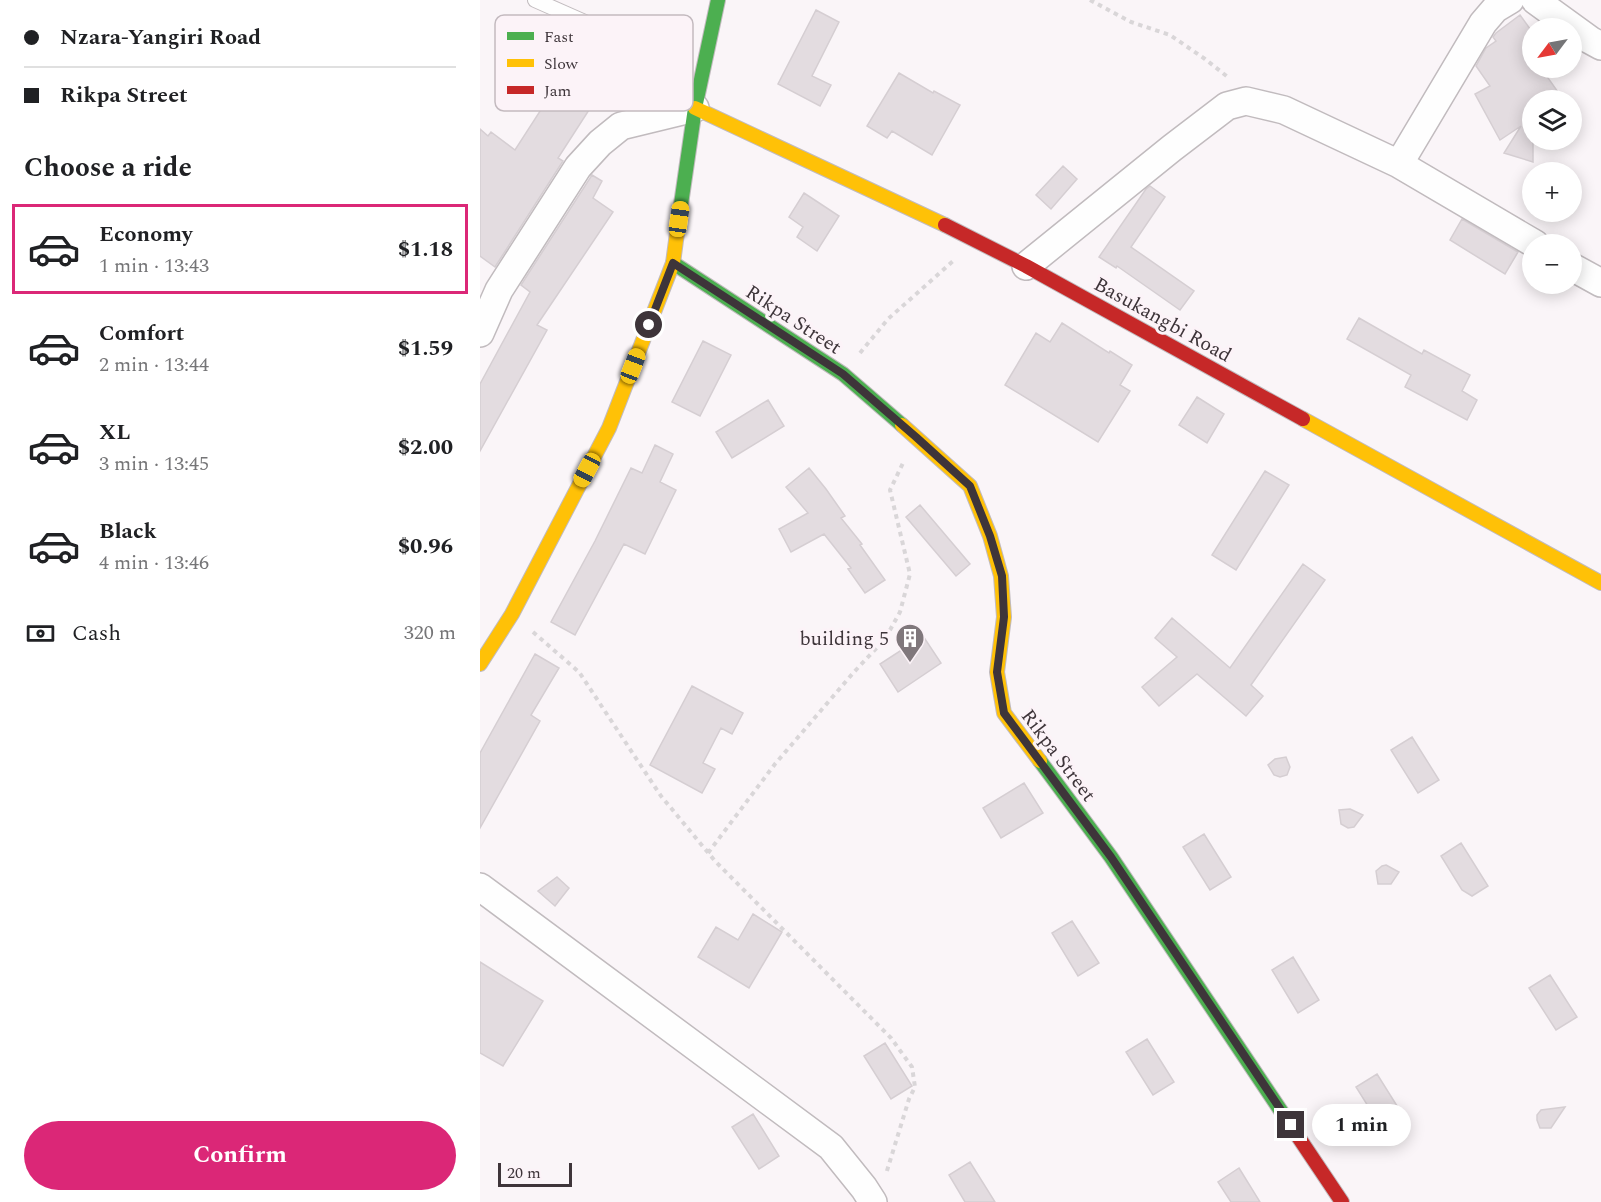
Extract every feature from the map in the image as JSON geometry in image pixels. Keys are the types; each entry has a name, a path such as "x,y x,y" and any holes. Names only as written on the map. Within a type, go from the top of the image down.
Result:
{"street":[{"path":"480,664 512,614 609,428 673,263 696,108 718,0"},
{"path":"1400,164 1483,23 1495,9 1510,0"},
{"path":"1535,0 1601,46"},
{"path":"1026,266 1227,106 1245,101 1284,110 1400,164 1522,236"},
{"name":"Basukangbi Road","path":"696,108 976,240 1026,266 1601,583"},
{"path":"480,333 499,290 578,167 600,143 621,126 684,111"},
{"name":"Rikpa Street","path":"673,263 843,374 970,486 990,536 1002,576 1004,617 997,672 1004,713 1111,857 1342,1202"},
{"path":"1582,273 1601,283"},
{"path":"480,887 831,1147 864,1188 879,1191"}],"lane":[{"path":"535,0 569,15"}],"path":[{"path":"1090,0 1131,22 1170,35 1205,58 1229,78 1245,101"},
{"path":"843,374 888,319 976,240"},
{"path":"708,853 775,764 885,639 900,612 910,574 890,490 916,437"},
{"path":"512,614 579,672 661,796 708,853 891,1038 912,1067 915,1087 879,1191"}],"building":[{"path":"816,10 839,22 812,76 831,85 820,106 778,84"},
{"path":"1520,15 1522,18 1522,78 1548,78 1557,90 1522,90 1522,150 1533,150 1533,162 1504,153 1521,126 1500,140 1475,94 1490,86 1476,66 1486,48 1496,41 1493,37"},
{"path":"899,73 933,93 934,91 960,105 932,155 892,131 887,138 867,126"},
{"path":"540,111 588,111 558,158 563,161 495,267 480,256 480,129 488,136 491,132 515,150"},
{"path":"1063,166 1077,179 1051,209 1036,195"},
{"path":"592,175 602,181 593,198 613,212 537,325 547,330 480,451 480,384 530,292 521,285"},
{"path":"1150,186 1165,197 1131,247 1194,291 1180,310 1117,266 1116,268 1099,257"},
{"path":"804,193 839,216 817,251 797,237 803,227 789,217"},
{"path":"1462,219 1518,252 1505,274 1450,240"},
{"path":"1359,318 1422,354 1424,350 1470,375 1462,391 1477,400 1467,420 1405,387 1411,375 1347,339"},
{"path":"1062,323 1132,365 1120,385 1130,391 1098,442 1005,385 1036,333 1050,342"},
{"path":"703,341 731,355 700,416 672,402"},
{"path":"1197,397 1224,414 1207,443 1179,425"},
{"path":"768,400 784,426 732,458 716,432"},
{"path":"655,445 673,454 660,482 676,490 645,554 624,544 575,635 551,622 631,468 642,473"},
{"path":"809,468 845,516 841,518 862,544 860,545 885,580 865,593 848,569 851,568 824,534 791,552 779,529 808,513 786,487"},
{"path":"1265,471 1289,485 1236,570 1212,555"},
{"path":"920,505 970,564 956,576 906,517"},
{"path":"1303,564 1325,580 1251,685 1263,696 1246,716 1197,674 1159,706 1142,687 1177,657 1155,638 1172,618 1230,668"},
{"name":"building 5","path":"923,636 941,663 898,692 880,664"},
{"path":"535,654 559,668 531,715 540,721 480,828 480,753"},
{"path":"692,686 743,713 732,734 721,728 703,763 715,769 702,793 650,765"},
{"path":"1412,737 1439,780 1418,793 1391,750"},
{"path":"1286,757 1290,767 1287,775 1280,777 1274,775 1268,765 1275,759"},
{"path":"1024,783 1043,813 1001,838 983,808"},
{"path":"1350,809 1363,815 1354,827 1348,828 1341,824 1339,810"},
{"path":"1204,834 1231,877 1210,890 1183,847"},
{"path":"1461,843 1488,886 1472,896 1462,890 1441,856"},
{"path":"1386,865 1399,872 1391,884 1378,884 1376,871"},
{"path":"557,877 569,888 555,906 538,891"},
{"path":"753,914 782,932 749,988 698,957 716,927 738,940"},
{"path":"1072,921 1099,963 1078,976 1052,933"},
{"path":"1293,957 1319,1000 1298,1013 1272,970"},
{"path":"480,962 543,1001 503,1066 480,1053"},
{"path":"1550,975 1577,1017 1556,1030 1529,988"},
{"path":"1147,1039 1174,1082 1153,1095 1126,1052"},
{"path":"885,1043 912,1086 891,1099 864,1056"},
{"path":"1377,1074 1404,1117 1383,1130 1356,1087"},
{"path":"1565,1107 1551,1128 1540,1128 1537,1115 1541,1110"},
{"path":"753,1114 779,1156 759,1169 732,1127"},
{"path":"970,1162 995,1202 965,1202 949,1175"},
{"path":"1239,1168 1260,1202 1231,1202 1218,1182"}],"traffic: fast":[{"path":"679,218 695,108 718,0"},
{"path":"673,263 843,374 902,425"},
{"path":"1040,761 1111,857 1295,1132"}],"traffic: slow":[{"path":"695,108 945,225"},
{"path":"480,664 512,614 609,428 673,263 679,218"},
{"path":"1303,419 1601,583"},
{"path":"902,425 970,486 990,536 1001,576 1004,617 997,672 1004,713 1040,761"}],"traffic: jam":[{"path":"945,225 1026,266 1303,419"},
{"path":"1295,1132 1342,1202"}],"place":[{"name":"building 5","path":"910,664"}],"route":[{"path":"649,325 673,263 843,374 970,486 990,536 1002,576 1004,617 997,672 1004,713 1111,857 1291,1125"}]}
